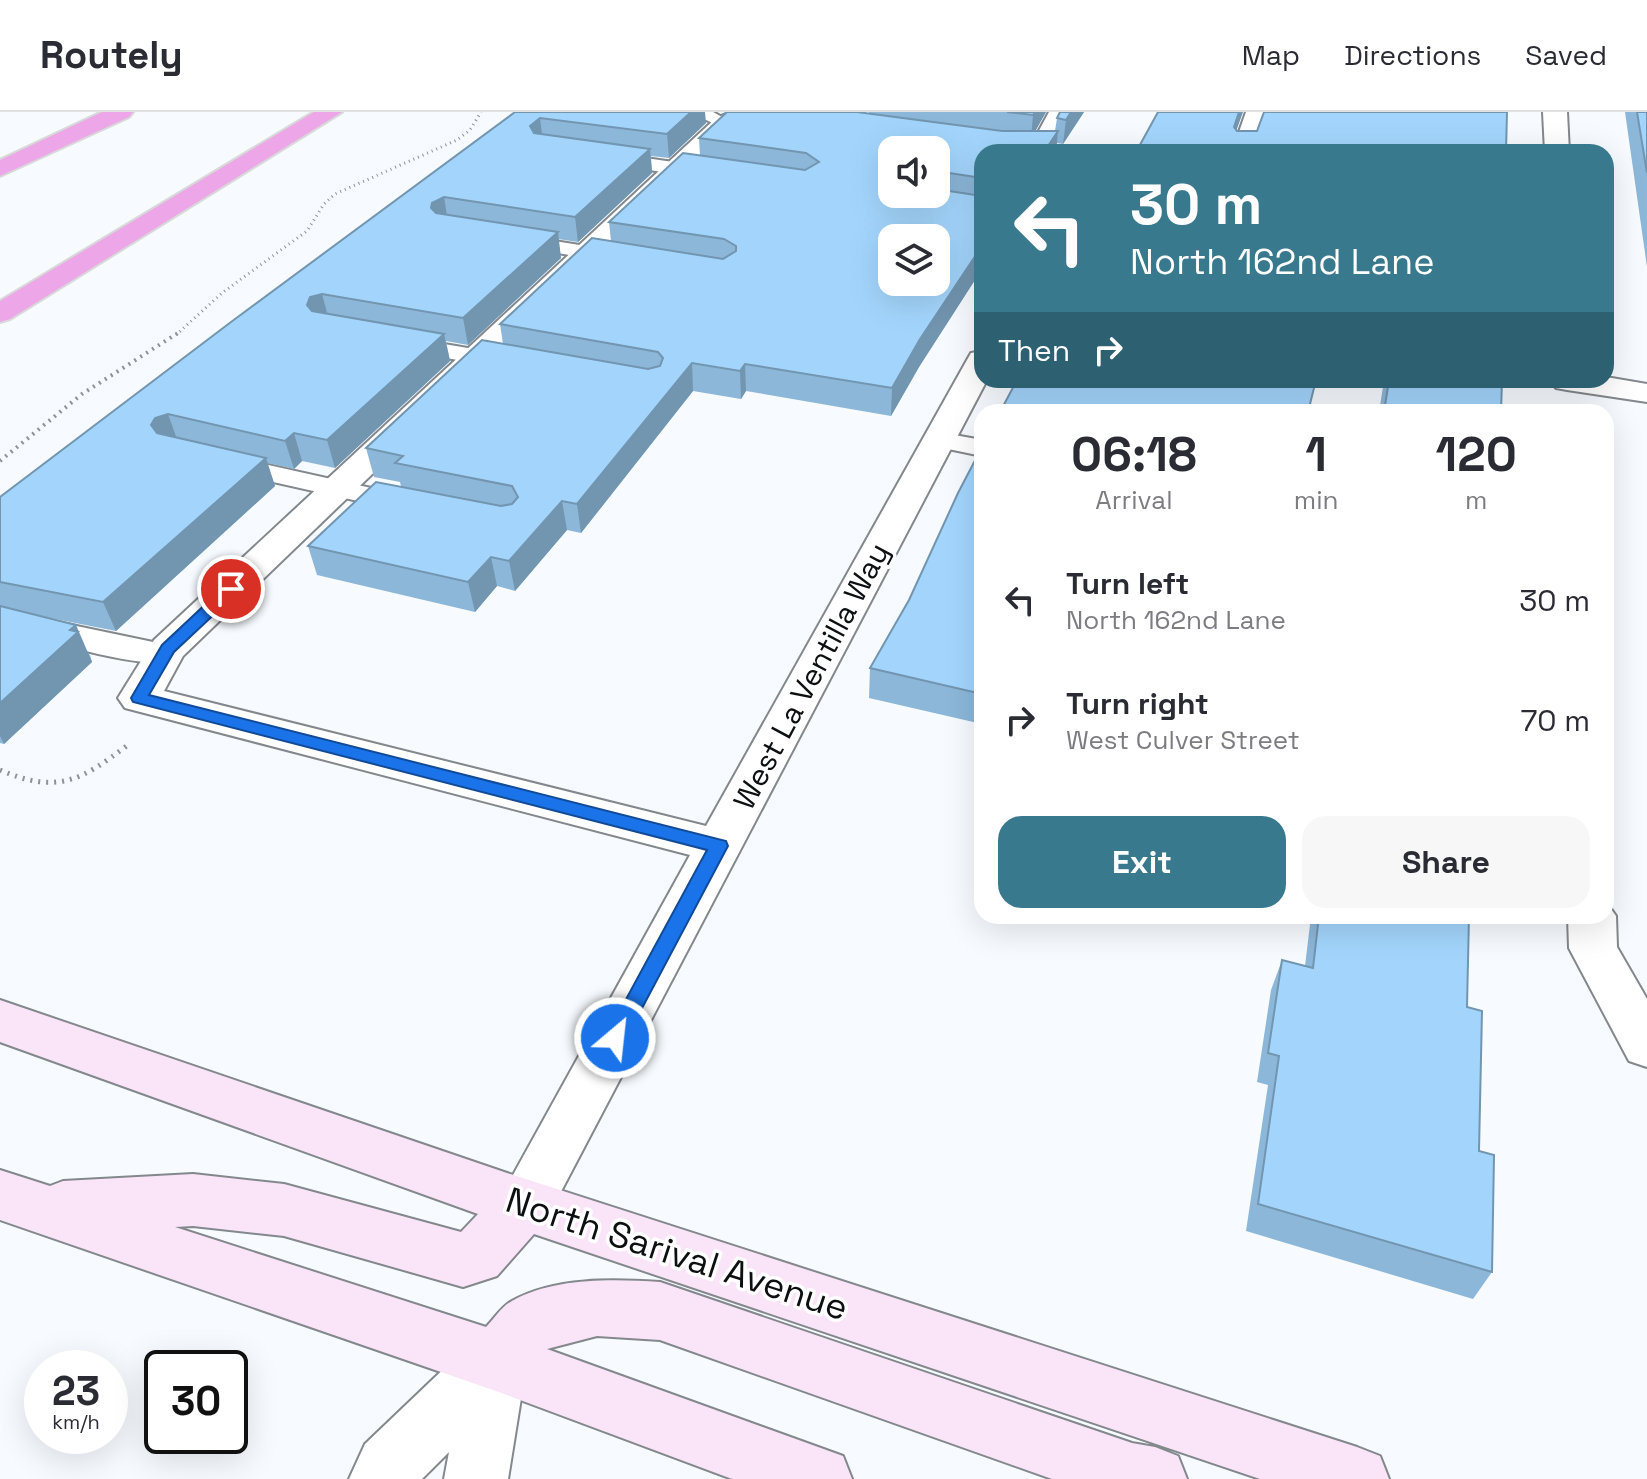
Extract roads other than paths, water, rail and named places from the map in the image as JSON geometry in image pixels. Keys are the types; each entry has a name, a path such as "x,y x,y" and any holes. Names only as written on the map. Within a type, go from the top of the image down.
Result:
{"highway":[{"path":"0,169 121,112"},
{"path":"0,313 330,112"}],"main road":[{"name":"North Sarival Avenue","path":"0,1021 525,1204 1357,1479"},
{"path":"18,1202 193,1200 284,1210 463,1260 476,1257 525,1204"},
{"path":"18,1202 496,1361 820,1479"},
{"path":"496,1361 531,1322 597,1307 660,1311 1132,1475 1155,1479"}],"street":[{"path":"1555,112 1557,144"},
{"path":"719,846 139,698 166,654 675,169 711,117 763,113"},
{"name":"West La Ventilla Way","path":"525,1204 974,375"},
{"path":"1568,391 1647,393"},
{"path":"1592,924 1593,948 1647,1046"},
{"path":"381,1479 388,1467 496,1361"},
{"path":"476,1479 496,1361"}],"lane":[{"path":"1041,144 1058,112"},
{"path":"1244,144 1255,112"},
{"path":"590,156 730,176"},
{"path":"491,237 642,261"},
{"path":"388,341 535,367"},
{"path":"938,440 974,447"},
{"path":"205,459 430,509"},
{"path":"0,619 120,647 166,654"}]}
